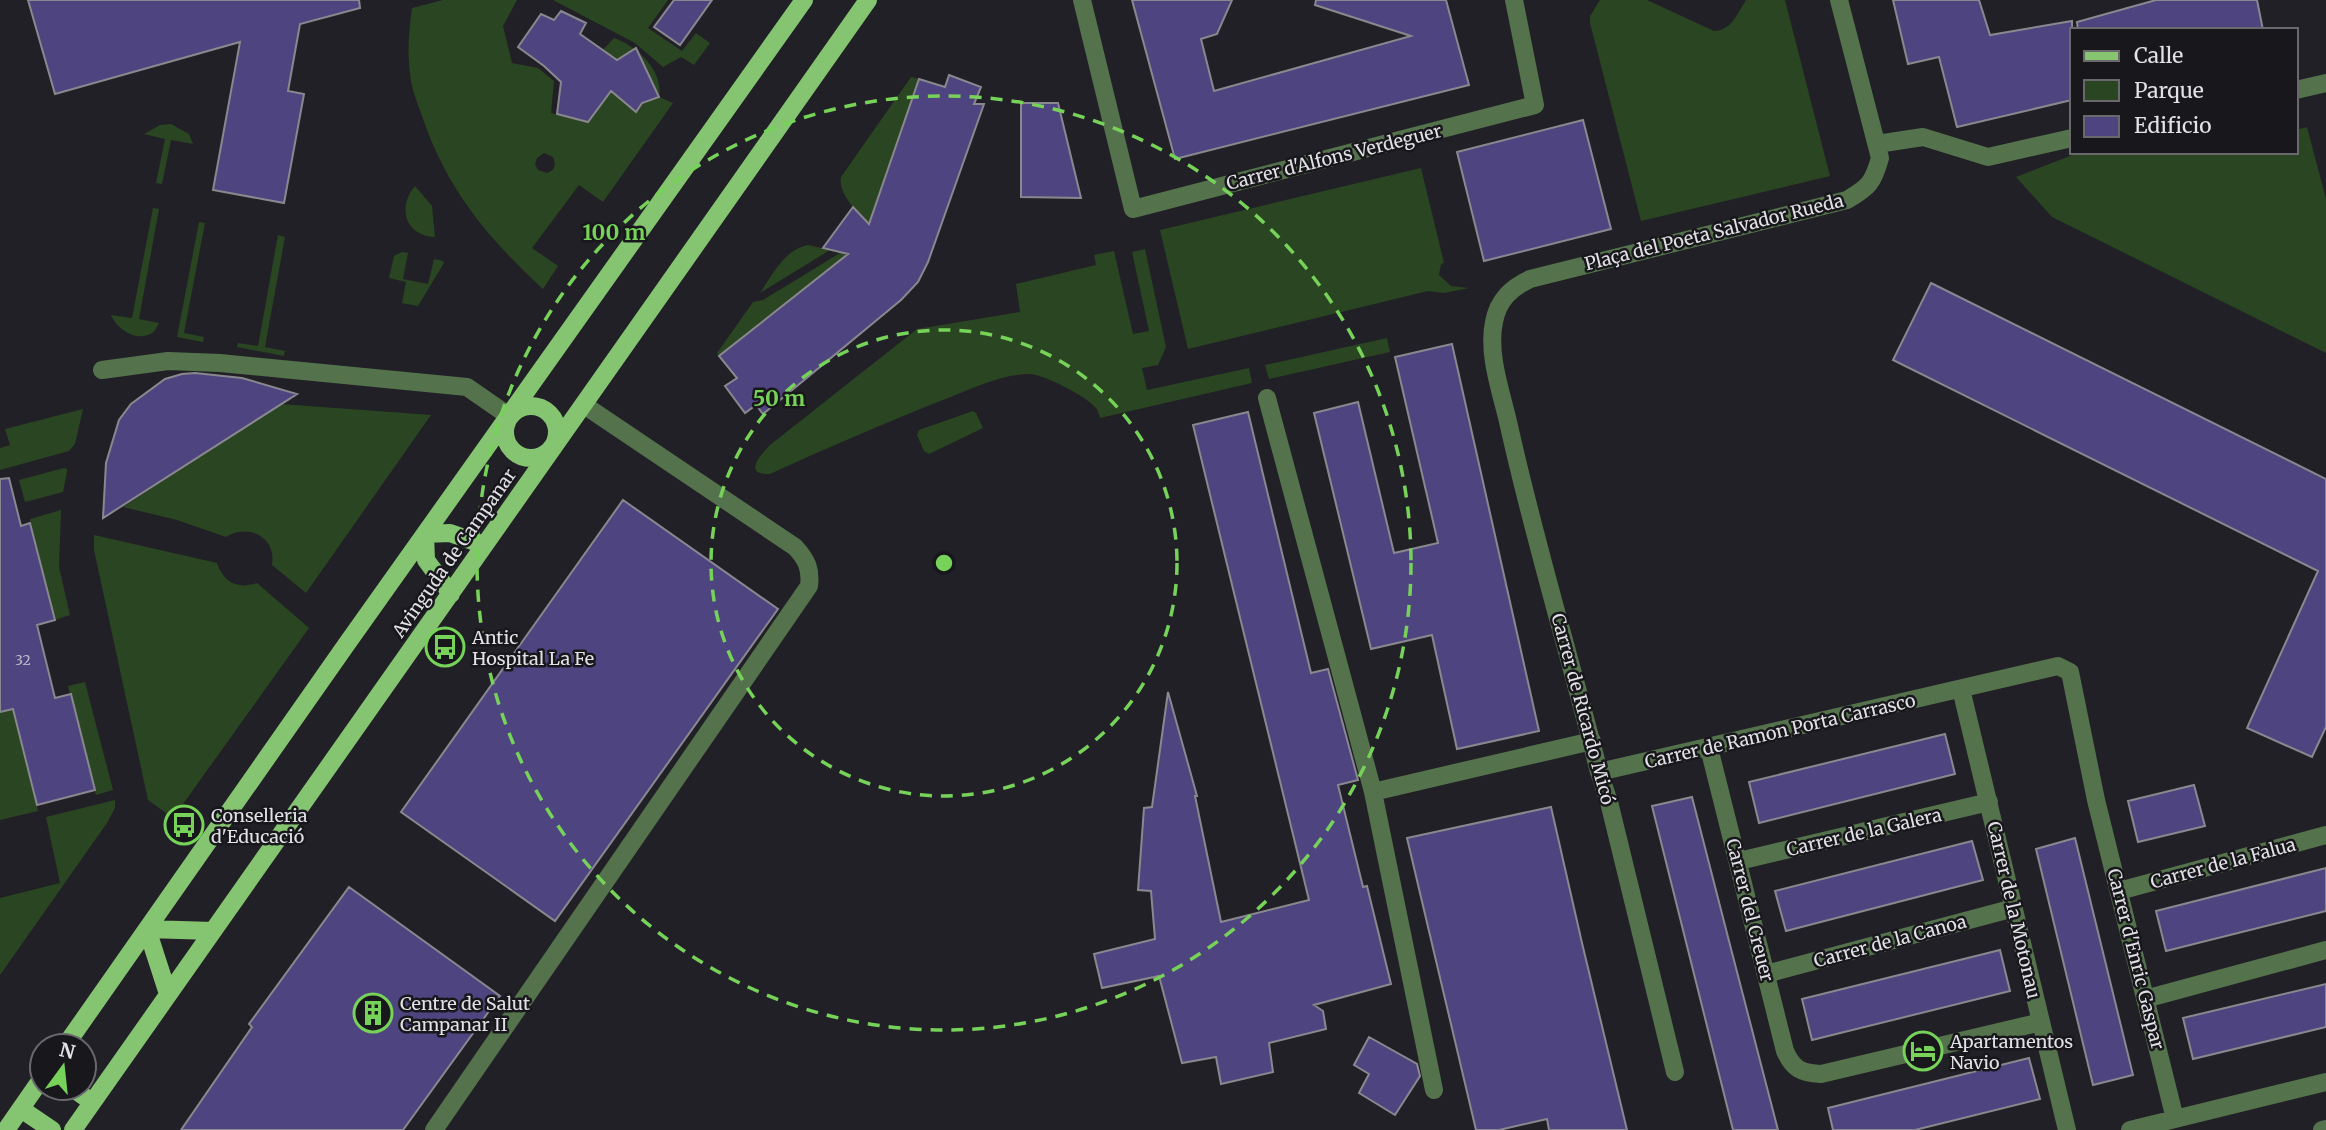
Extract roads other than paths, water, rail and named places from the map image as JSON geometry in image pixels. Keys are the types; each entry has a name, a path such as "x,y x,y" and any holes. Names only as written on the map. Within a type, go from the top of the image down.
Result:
{"main road":[{"name":"Avinguda de Campanar","path":"75,1032 804,0"},
{"name":"Avinguda de Campanar","path":"98,1093 868,0"},
{"path":"534,406 550,414 558,431 553,448 547,454 531,459 515,454 506,440 509,416 517,410 534,406"},
{"path":"451,594 425,560 425,534 450,533 484,545"},
{"path":"168,994 147,929 214,931"},
{"path":"6,1130 28,1099"},
{"name":"Avinguda de Campanar","path":"73,1130 92,1102"},
{"path":"21,1109 52,1130"}],"street":[{"name":"Carrer d'Alfons Verdeguer","path":"1082,0 1133,209 1535,105 1514,0"},
{"name":"Plaça del Poeta Salvador Rueda","path":"1491,346 1499,304 1518,285 1530,279 1847,200 1868,188 1876,174 1880,158 1839,0"},
{"path":"2298,90 2326,83"},
{"path":"1877,144 1923,137 1989,157 2070,138"},
{"name":"Carrer de Ricardo Micó","path":"1491,346 1522,487 1609,802 1675,1072"},
{"path":"102,370 168,361 220,363 467,387 509,416"},
{"path":"1267,398 1373,792 1434,1090"},
{"path":"434,1130 808,586 811,571 795,547 584,405"},
{"name":"Carrer de Ramon Porta Carrasco","path":"1600,772 2058,666 2065,667 2070,672 2096,800"},
{"name":"Carrer de la Motonau","path":"1961,689 2067,1130"},
{"path":"1373,792 1592,741"},
{"name":"Carrer del Creuer","path":"1709,748 1785,1051 1790,1063 1797,1070 1821,1074 2041,1022"},
{"name":"Carrer d'Enric Gaspar","path":"2096,800 2175,1119"},
{"name":"Carrer de la Galera","path":"1739,861 1989,802"},
{"name":"Carrer de la Falua","path":"2119,891 2326,835"},
{"name":"Carrer de la Canoa","path":"1766,974 2014,908"},
{"path":"2146,999 2326,950"},
{"path":"2130,1130 2326,1082"}],"place":[{"name":"Antic Hospital La Fe","path":"445,647"},
{"name":"Conselleria d'Educació","path":"184,825"},
{"name":"Centre de Salut Campanar II","path":"373,1013"},
{"name":"Apartamentos Navio","path":"1923,1051"}]}
